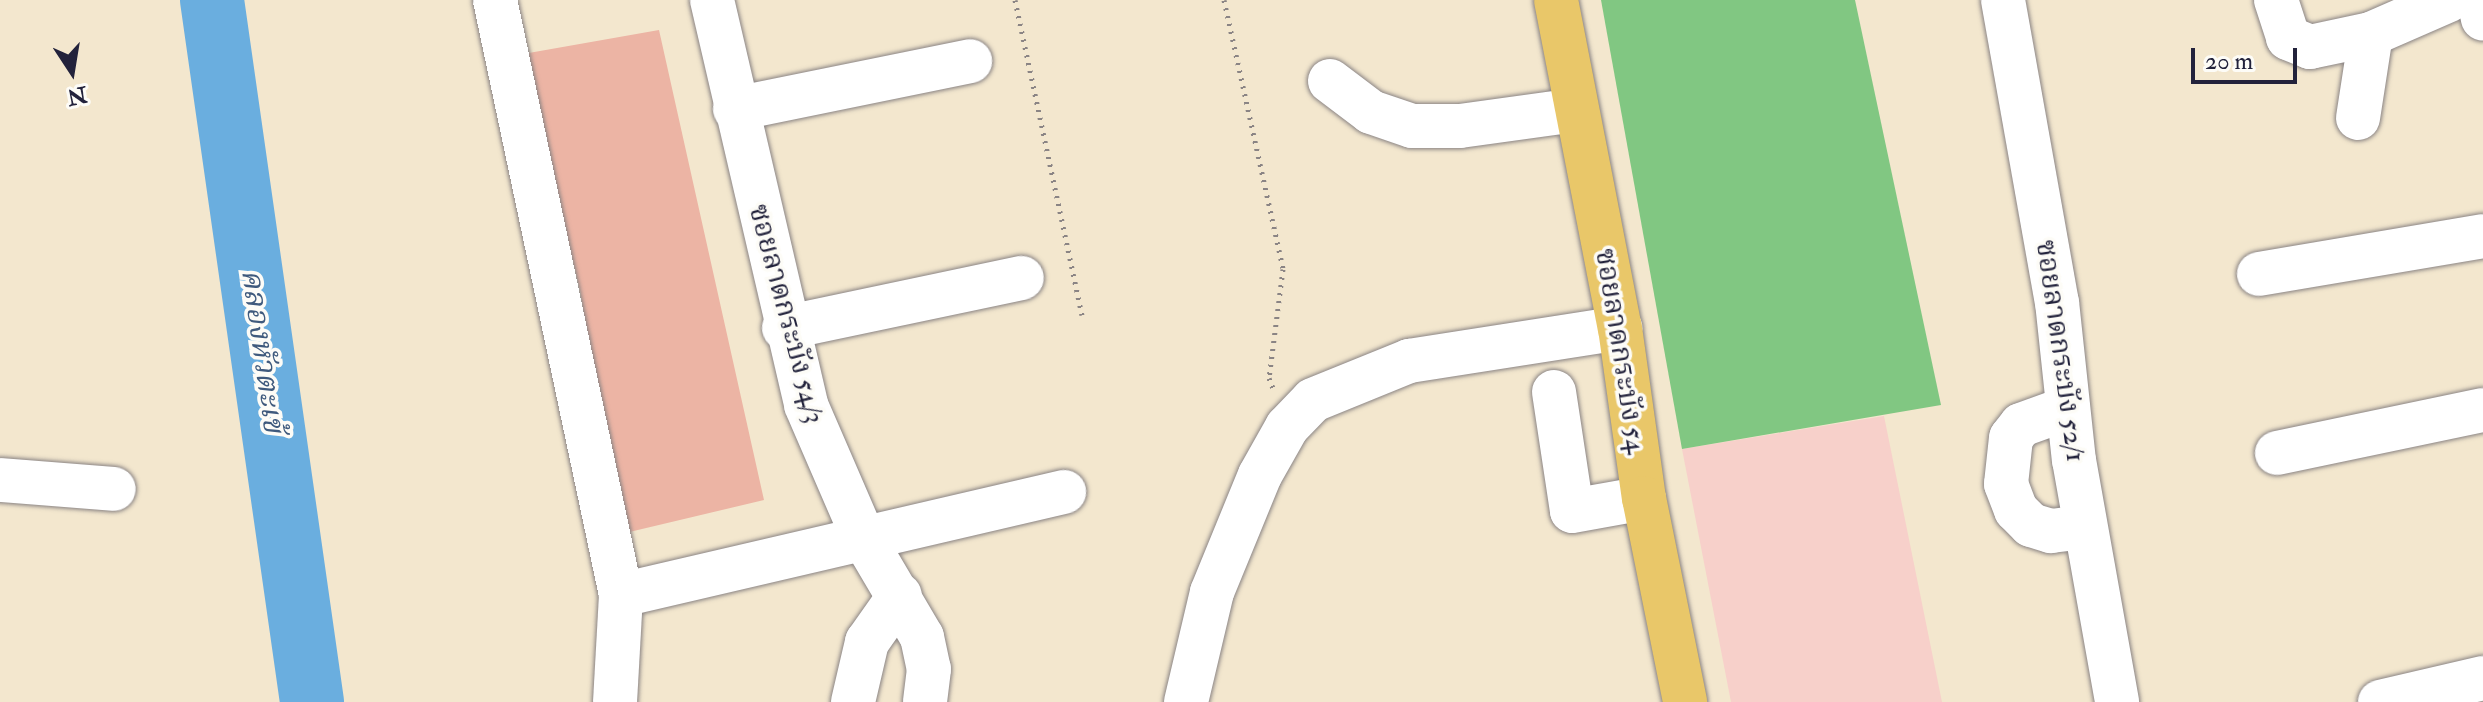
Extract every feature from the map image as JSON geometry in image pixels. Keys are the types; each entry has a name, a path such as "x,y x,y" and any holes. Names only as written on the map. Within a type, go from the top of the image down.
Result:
{"main road":[{"name":"ซอยลาดกระบัง 54","path":"1556,0 1620,328 1644,498 1685,702"}],"street":[{"path":"495,0 621,595 615,702"},
{"name":"ซอยลาดกระบัง 54/3","path":"712,0 784,328 806,405 863,537 922,637 929,669 925,702"},
{"name":"ซอยลาดกระบัง 52/1","path":"2003,0 2057,302 2085,527 2117,702"},
{"path":"2282,19 2310,47 2371,34 2449,0"},
{"path":"2479,0 2483,19"},
{"path":"2358,118 2371,34"},
{"path":"735,109 970,61"},
{"path":"1330,81 1371,112 1412,126 1460,126 1576,110"},
{"path":"2259,274 2483,236"},
{"path":"784,328 1022,278"},
{"path":"1186,702 1212,592 1260,475 1287,427 1313,400 1409,361 1620,328"},
{"path":"1554,392 1572,511 1644,498"},
{"path":"2068,408 2016,432 2006,451 2006,484 2016,510 2031,525 2051,531 2085,527"},
{"path":"2277,453 2483,410"},
{"path":"0,480 114,489"},
{"path":"621,595 1064,492"},
{"path":"853,702 867,642 900,595"},
{"path":"2380,702 2483,678"}],"path":[{"path":"1015,0 1082,315"},
{"path":"1224,0 1283,269 1269,378 1287,427"}],"shaded area":[{"path":"1884,416 1942,702 1731,702 1682,449"}],"green space":[{"path":"1601,0 1855,0 1941,405 1682,449"}],"building":[{"path":"659,30 764,500 621,534 580,290 523,54"}],"waterway":[{"name":"คลองหัวตะเข้","path":"212,0 312,702"}]}
